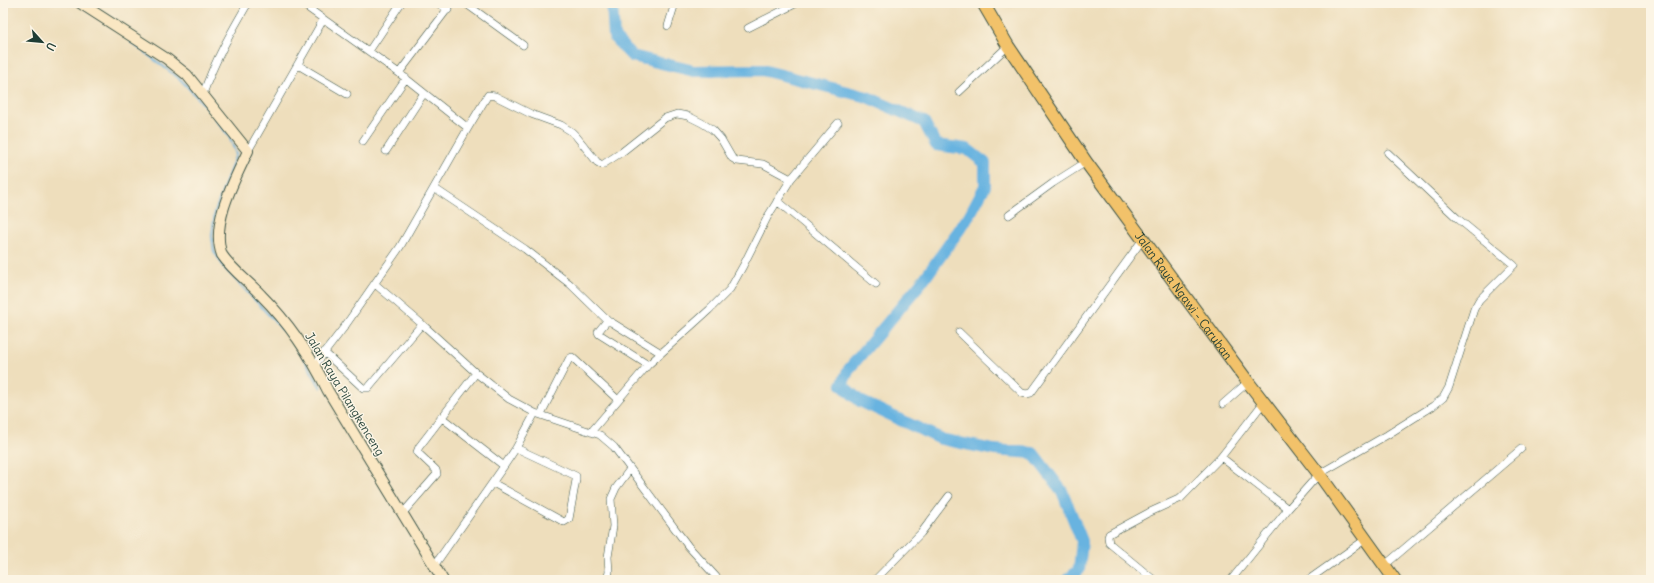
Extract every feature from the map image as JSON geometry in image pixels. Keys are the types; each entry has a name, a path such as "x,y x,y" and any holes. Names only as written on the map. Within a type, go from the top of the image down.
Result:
{"highway":[{"name":"Jalan Raya Ngawi - Caruban","path":"983,3 1008,46 1086,162 1248,382 1319,474 1395,580"}],"main road":[{"path":"80,3 167,59 187,75 248,151"},
{"name":"Jalan Raya Pilangkenceng","path":"248,151 231,189 223,212 219,235 220,249 226,261 262,295 283,319 315,365 328,391 443,580"}],"street":[{"path":"203,94 212,68 248,3"},
{"path":"301,3 406,78 468,128"},
{"path":"369,51 401,3"},
{"path":"438,3 448,10"},
{"path":"399,73 452,3"},
{"path":"465,3 522,45"},
{"path":"668,26 675,3"},
{"path":"748,28 797,3"},
{"path":"248,151 323,20"},
{"path":"959,92 1008,46"},
{"path":"298,65 347,94"},
{"path":"363,141 406,78"},
{"path":"386,151 424,93"},
{"path":"315,365 345,326 400,247 486,98 492,94 531,114 561,125 572,132 596,162 602,165 622,152 665,118 677,114 688,116 702,122 713,130 721,139 732,158 737,161 763,164 776,169 791,179"},
{"path":"591,432 648,366 730,289 744,266 756,239 777,201 791,179 838,123"},
{"path":"1231,580 1288,509 1319,474 1398,428 1443,398 1449,387 1474,309 1480,300 1514,265 1457,218 1388,152"},
{"path":"1009,215 1053,183 1086,162"},
{"path":"434,188 525,249 570,284 608,321 661,353"},
{"path":"777,201 876,284"},
{"path":"959,332 1022,393 1031,393 1143,239"},
{"path":"375,284 476,373 509,399 538,413 591,432 607,440 630,468 688,546 719,580"},
{"path":"608,321 598,332 599,334 648,366"},
{"path":"324,352 361,386 368,388 422,324"},
{"path":"434,566 516,448 569,359 572,357 618,400"},
{"path":"402,514 437,474 436,470 418,454 417,451 441,417 476,373"},
{"path":"1223,404 1248,382"},
{"path":"1154,580 1109,543 1109,534 1115,529 1181,498 1220,457 1264,402"},
{"path":"441,417 504,466"},
{"path":"492,484 564,522 569,519 576,476 516,448"},
{"path":"1385,565 1521,449"},
{"path":"1220,457 1288,509"},
{"path":"607,580 609,572 608,557 613,526 611,498 630,468"},
{"path":"875,580 921,533 949,496"},
{"path":"1308,580 1366,539"}],"waterway":[{"path":"612,3 614,37 632,56 694,71 762,70 867,97 924,122 936,145 967,149 985,163 985,186 969,216 925,278 849,369 842,385 860,401 941,439 994,450 1033,453 1062,491 1082,541 1079,570 1067,580"},
{"path":"131,42 180,79 210,111"},
{"path":"215,118 229,136 236,154 215,212 212,236 214,251 224,267 295,343 321,388"}]}
